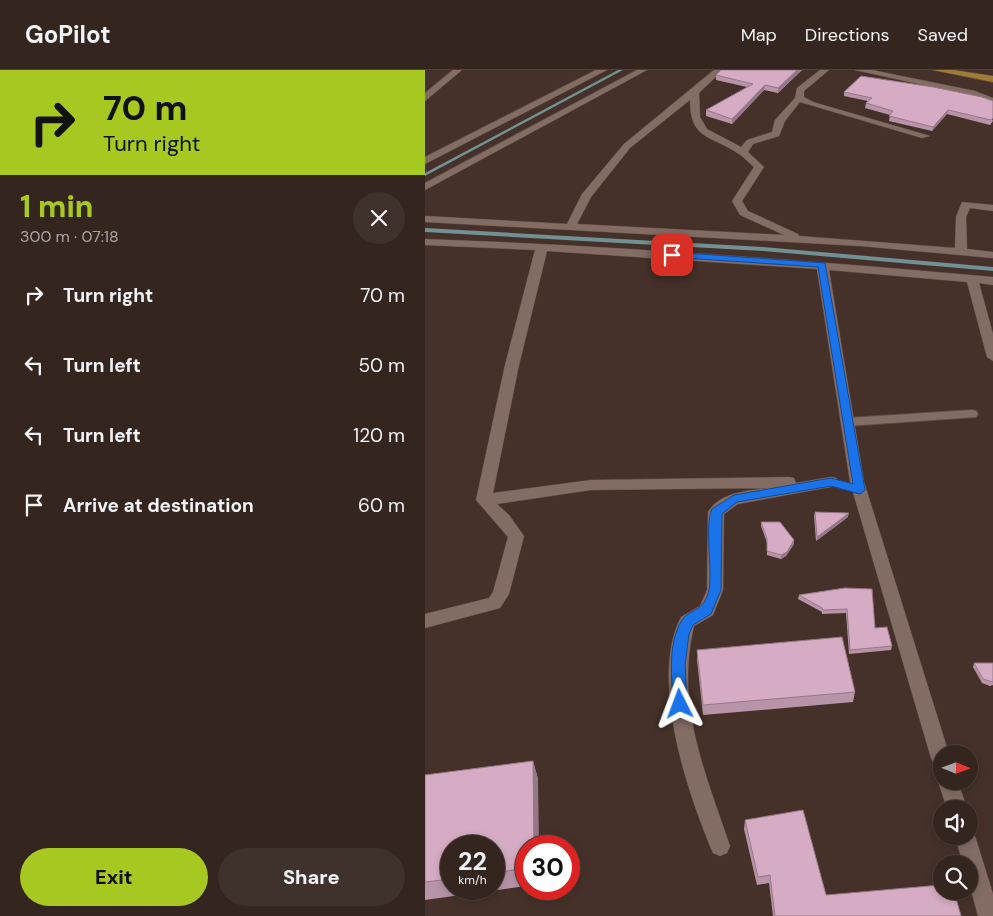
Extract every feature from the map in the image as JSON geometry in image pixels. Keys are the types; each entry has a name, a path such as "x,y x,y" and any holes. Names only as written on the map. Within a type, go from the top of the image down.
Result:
{"main road":[{"path":"937,70 993,80"},
{"path":"977,70 993,73"}],"street":[{"path":"425,98 458,70"},
{"path":"425,161 603,70"},
{"path":"425,187 643,70"},
{"path":"571,226 586,196 627,146 695,92 719,70"},
{"path":"743,152 751,142 776,134 780,120 799,98 800,90 825,70"},
{"path":"859,70 975,94 993,101"},
{"path":"926,84 937,70"},
{"path":"695,92 695,117 703,131 743,152 759,167 737,201 744,213 802,240"},
{"path":"799,98 810,104 925,136"},
{"path":"961,252 961,217 966,204 993,208"},
{"path":"425,219 802,240 993,255"},
{"path":"425,242 542,247 822,265 993,281"},
{"path":"484,500 512,365 542,247"},
{"path":"822,265 860,490 937,745"},
{"path":"972,279 993,357"},
{"path":"484,500 591,486 831,482 860,490"},
{"path":"721,846 681,724 678,665 687,622 707,610 715,590 716,512 734,499 831,482"},
{"path":"425,621 494,603 501,594 516,536 504,519 484,500"},
{"path":"968,845 989,916"}],"lane":[{"path":"847,422 972,414"}],"building":[{"path":"721,70 797,70 778,88 765,85 732,119 706,110 753,84 716,75"},
{"path":"861,76 982,97 993,101 993,118 991,120 948,110 933,127 889,116 893,111 866,103 872,98 844,92"},
{"path":"815,512 849,513 817,537"},
{"path":"761,522 780,522 794,540 787,552 781,555 767,551 767,539"},
{"path":"845,588 872,589 875,628 887,627 892,646 850,650 847,609 823,610 799,595"},
{"path":"842,637 855,692 703,705 697,650"},
{"path":"974,663 993,663 993,682 983,679"},
{"path":"533,761 534,835 515,835 515,870 505,871 505,835 440,835 440,880 425,882 425,775"},
{"path":"803,810 826,895 933,886 933,900 957,900 961,916 775,916 770,875 758,877 745,820"}],"waterway":[{"path":"425,175 621,70"},
{"path":"425,230 763,249 993,269"}],"route":[{"path":"672,255 822,265 851,447 860,490 831,482 734,499 716,512 715,590 707,610 687,622 683,634 678,665 680,704"}]}
